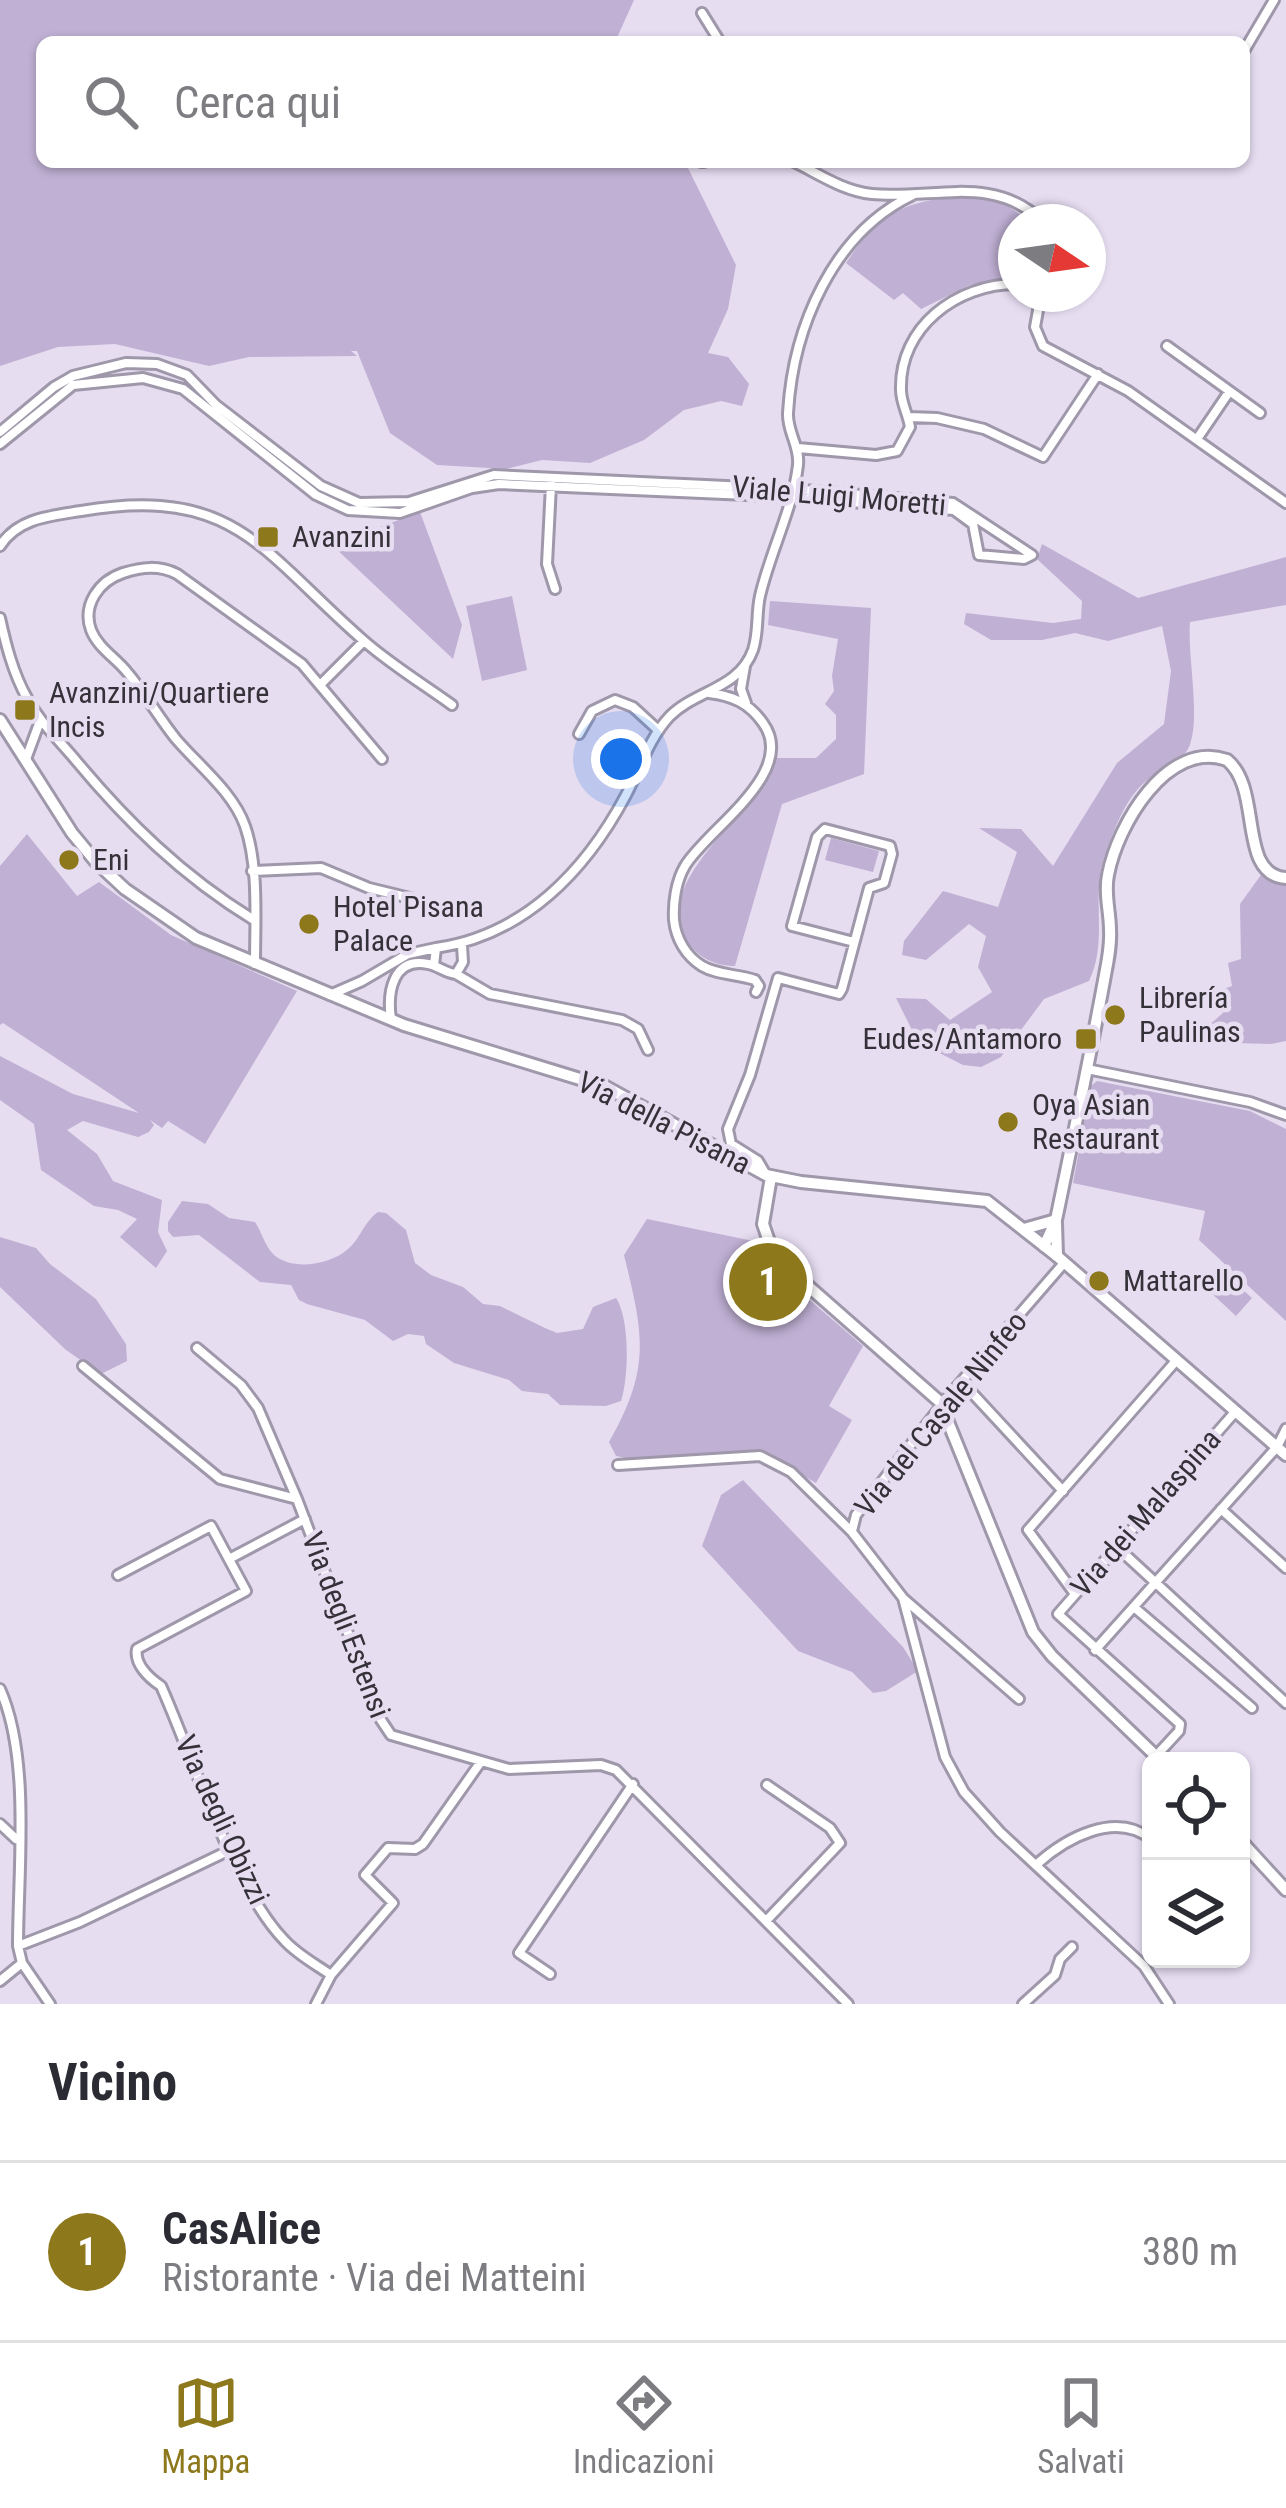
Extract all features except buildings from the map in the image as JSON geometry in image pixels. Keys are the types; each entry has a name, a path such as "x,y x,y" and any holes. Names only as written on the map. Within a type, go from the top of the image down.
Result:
{"main road":[{"name":"Via della Pisana","path":"0,720 72,833 107,874 191,935 391,1019 606,1087 769,1176 974,1197 997,1206 1281,1451"},
{"path":"1044,1246 1056,1220 1109,947 1106,880 1122,832 1150,788 1194,758 1227,760 1245,782 1260,863 1270,874 1286,878"},
{"path":"769,1176 763,1228 777,1261 925,1386 942,1406 1033,1632 1152,1752"},
{"path":"1024,1228 1056,1220"},
{"path":"1056,1220 1061,1259"},
{"path":"1250,1851 1286,1890"}],"street":[{"path":"1250,40 1274,0"},
{"path":"702,13 716,36"},
{"path":"807,168 857,191 1000,195 1014,204"},
{"path":"756,992 755,980 712,971 692,958 674,920 675,898 685,867 750,795 768,760 768,730 741,689 755,642 760,594 791,493 798,448 789,428 790,398 814,304 861,229 875,215 913,195"},
{"path":"798,448 894,453 908,434 902,375 913,340 925,323 960,297 998,285"},
{"path":"1037,312 1038,339 1048,349 1098,374 1286,503"},
{"path":"1167,346 1260,413"},
{"path":"0,432 54,387 83,372 143,362 187,375"},
{"path":"114,379 122,369 136,368 187,375"},
{"path":"909,417 984,429 1043,457 1098,374"},
{"name":"Viale Luigi Moretti","path":"187,375 216,405 303,473 353,502 404,503 487,476 943,501 959,506 1007,538"},
{"name":"Viale Luigi Moretti","path":"0,444 70,387 114,379 156,379 183,389 316,495 352,511 400,513 482,485 551,482"},
{"path":"1196,440 1229,392"},
{"path":"551,482 547,564 554,589"},
{"name":"Viale Luigi Moretti","path":"791,493 954,510 970,520 979,555 999,557"},
{"path":"0,546 13,530 37,519 128,504 171,507 223,522 256,539 364,641 452,705"},
{"path":"977,538 987,525"},
{"path":"999,557 1031,556 1007,538"},
{"path":"999,557 1008,550 1007,538"},
{"path":"255,964 246,828 235,806 95,638 88,618 91,601 116,576 148,568 168,569 291,654 382,759"},
{"path":"0,618 14,670 40,721 145,837 206,890 254,920"},
{"path":"321,684 364,641"},
{"path":"330,994 408,954 462,945 507,927 560,884 618,811 658,730 683,705 726,683 745,664"},
{"path":"708,693 746,703"},
{"path":"579,734 592,710 615,700 633,707 658,730"},
{"path":"26,761 40,721"},
{"path":"769,1176 758,1161 731,1144 728,1129 750,1075 778,978 839,994 854,943 869,888 884,883 893,849 825,829 817,837 792,926 854,943"},
{"path":"252,872 321,868 369,888 414,898"},
{"path":"456,974 463,962 462,945"},
{"path":"434,965 436,948"},
{"path":"391,1019 390,986 406,967 434,965 490,994 622,1020 638,1029 648,1050"},
{"path":"376,974 390,986"},
{"path":"1086,1069 1260,1104 1286,1114"},
{"name":"Via del Casale Ninfeo","path":"852,1532 856,1515 1061,1259"},
{"path":"197,1348 241,1385 258,1408 297,1499"},
{"path":"1075,1594 1028,1530 1175,1362"},
{"name":"Via degli Estensi","path":"83,1366 220,1479 297,1499 388,1732 480,1763 514,1769 603,1765 633,1784 848,2004"},
{"path":"962,1382 1063,1491"},
{"name":"Via dei Malaspina","path":"1096,1650 1058,1614 1234,1412"},
{"path":"1163,1752 1180,1724 1096,1650 1221,1509 1281,1451 1286,1430"},
{"name":"Via del Casale Ninfeo","path":"618,1465 760,1456 791,1472 852,1532"},
{"path":"1221,1509 1286,1568"},
{"path":"118,1575 211,1526 229,1559 305,1519"},
{"path":"852,1532 903,1598 1019,1699"},
{"path":"1118,1548 1286,1703"},
{"name":"Via degli Obizzi","path":"229,1559 246,1591 137,1649 136,1655 146,1674 160,1686 230,1850 280,1937 331,1975"},
{"path":"903,1598 951,1772 977,1809 1144,1966 1169,2004"},
{"path":"1135,1607 1252,1708"},
{"path":"0,1689 15,1732 18,1946 22,1963 50,2004"},
{"path":"316,2004 331,1975 393,1903 365,1875 388,1847 415,1849 424,1844 480,1763"},
{"path":"550,1974 519,1953 633,1784"},
{"path":"766,1922 840,1843 830,1828 767,1785"},
{"path":"0,1824 17,1840"},
{"path":"1037,1864 1066,1841 1107,1828 1134,1827 1142,1833"},
{"path":"18,1946 80,1922 230,1850"},
{"path":"1024,2004 1055,1975 1060,1959 1072,1947"},
{"path":"0,1981 22,1963"}],"shaded area":[{"path":"0,0 634,0 618,36 36,36 36,168 688,168 736,265 728,309 708,353 728,357 749,384 742,406 721,401 684,410 644,440 590,463 542,460 506,469 437,465 390,433 357,351 351,351 357,356 249,357 209,366 115,344 58,347 0,366"},
{"path":"976,196 1005,204 998,204 998,281 970,285 921,309 903,293 894,300 846,263 886,218 933,200"},
{"path":"420,512 462,625 453,659 332,545"},
{"path":"1042,544 1138,598 1286,557 1286,605 1190,622 1192,737 1180,758 1138,789 1116,825 1101,871 1098,950 1089,981 1044,999 1001,1057 981,1067 963,1065 918,1042 896,998 926,999 950,1020 992,992 978,967 986,936 969,924 926,960 902,955 904,941 943,891 998,907 1017,852 979,828 1021,829 1053,866 1117,763 1164,724 1171,671 1162,626 1108,641 1075,633 1042,640 991,640 964,624 966,613 1053,623 1081,619 1082,601 1037,559"},
{"path":"512,596 527,670 482,681 466,606"},
{"path":"770,601 871,608 864,774 782,804 735,966 728,966 702,956 687,941 679,918 682,894 710,847 766,779 776,758 816,758 836,739 836,715 825,704 834,691 838,639 768,625"},
{"path":"27,834 77,896 99,882 171,935 297,991 205,1144 168,1121 162,1128 150,1120 154,1125 138,1137 83,1121 67,1130 97,1154 113,1181 162,1200 158,1232 167,1251 156,1268 120,1237 137,1219 94,1206 41,1170 34,1124 0,1100 0,1056 73,1094 139,1113 0,1025 0,866"},
{"path":"831,838 879,851 873,872 825,860"},
{"path":"1261,875 1286,882 1286,1041 1196,1042 1223,1013 1210,994 1232,986 1228,963 1241,959 1240,904"},
{"path":"1097,1081 1250,1111 1286,1129 1286,1321 1199,1240 1205,1211 1073,1183 1091,1086"},
{"path":"182,1201 208,1204 229,1218 255,1222 274,1255 301,1264 340,1255 373,1216 386,1213 406,1230 415,1263 431,1275 463,1287 483,1304 500,1306 557,1333 583,1329 593,1307 616,1298 627,1348 621,1401 606,1406 560,1405 548,1394 522,1391 509,1380 454,1363 426,1344 424,1336 408,1334 393,1341 365,1320 307,1304 291,1285 260,1282 199,1235 173,1237 168,1222"},
{"path":"647,1219 753,1241 790,1283 863,1346 829,1406 852,1420 816,1483 760,1450 649,1463 616,1456 609,1442 632,1392 640,1350 624,1255"},
{"path":"0,1237 36,1248 96,1299 126,1344 127,1361 101,1374 66,1350 0,1287"},
{"path":"1223,1272 1252,1298 1236,1316 1207,1289"},
{"path":"743,1480 903,1647 918,1671 886,1691 873,1693 852,1672 798,1651 702,1546 721,1495"}],"place":[{"name":"Avanzini","path":"268,537"},
{"name":"Avanzini/Quartiere Incis","path":"25,710"},
{"name":"Eni","path":"69,860"},
{"name":"Hotel Pisana Palace","path":"309,924"},
{"name":"Librería Paulinas","path":"1115,1015"},
{"name":"Eudes/Antamoro","path":"1086,1039"},
{"name":"Oya Asian Restaurant","path":"1008,1122"},
{"name":"Mattarello","path":"1099,1281"},
{"name":"CasAlice","path":"768,1282"}]}
